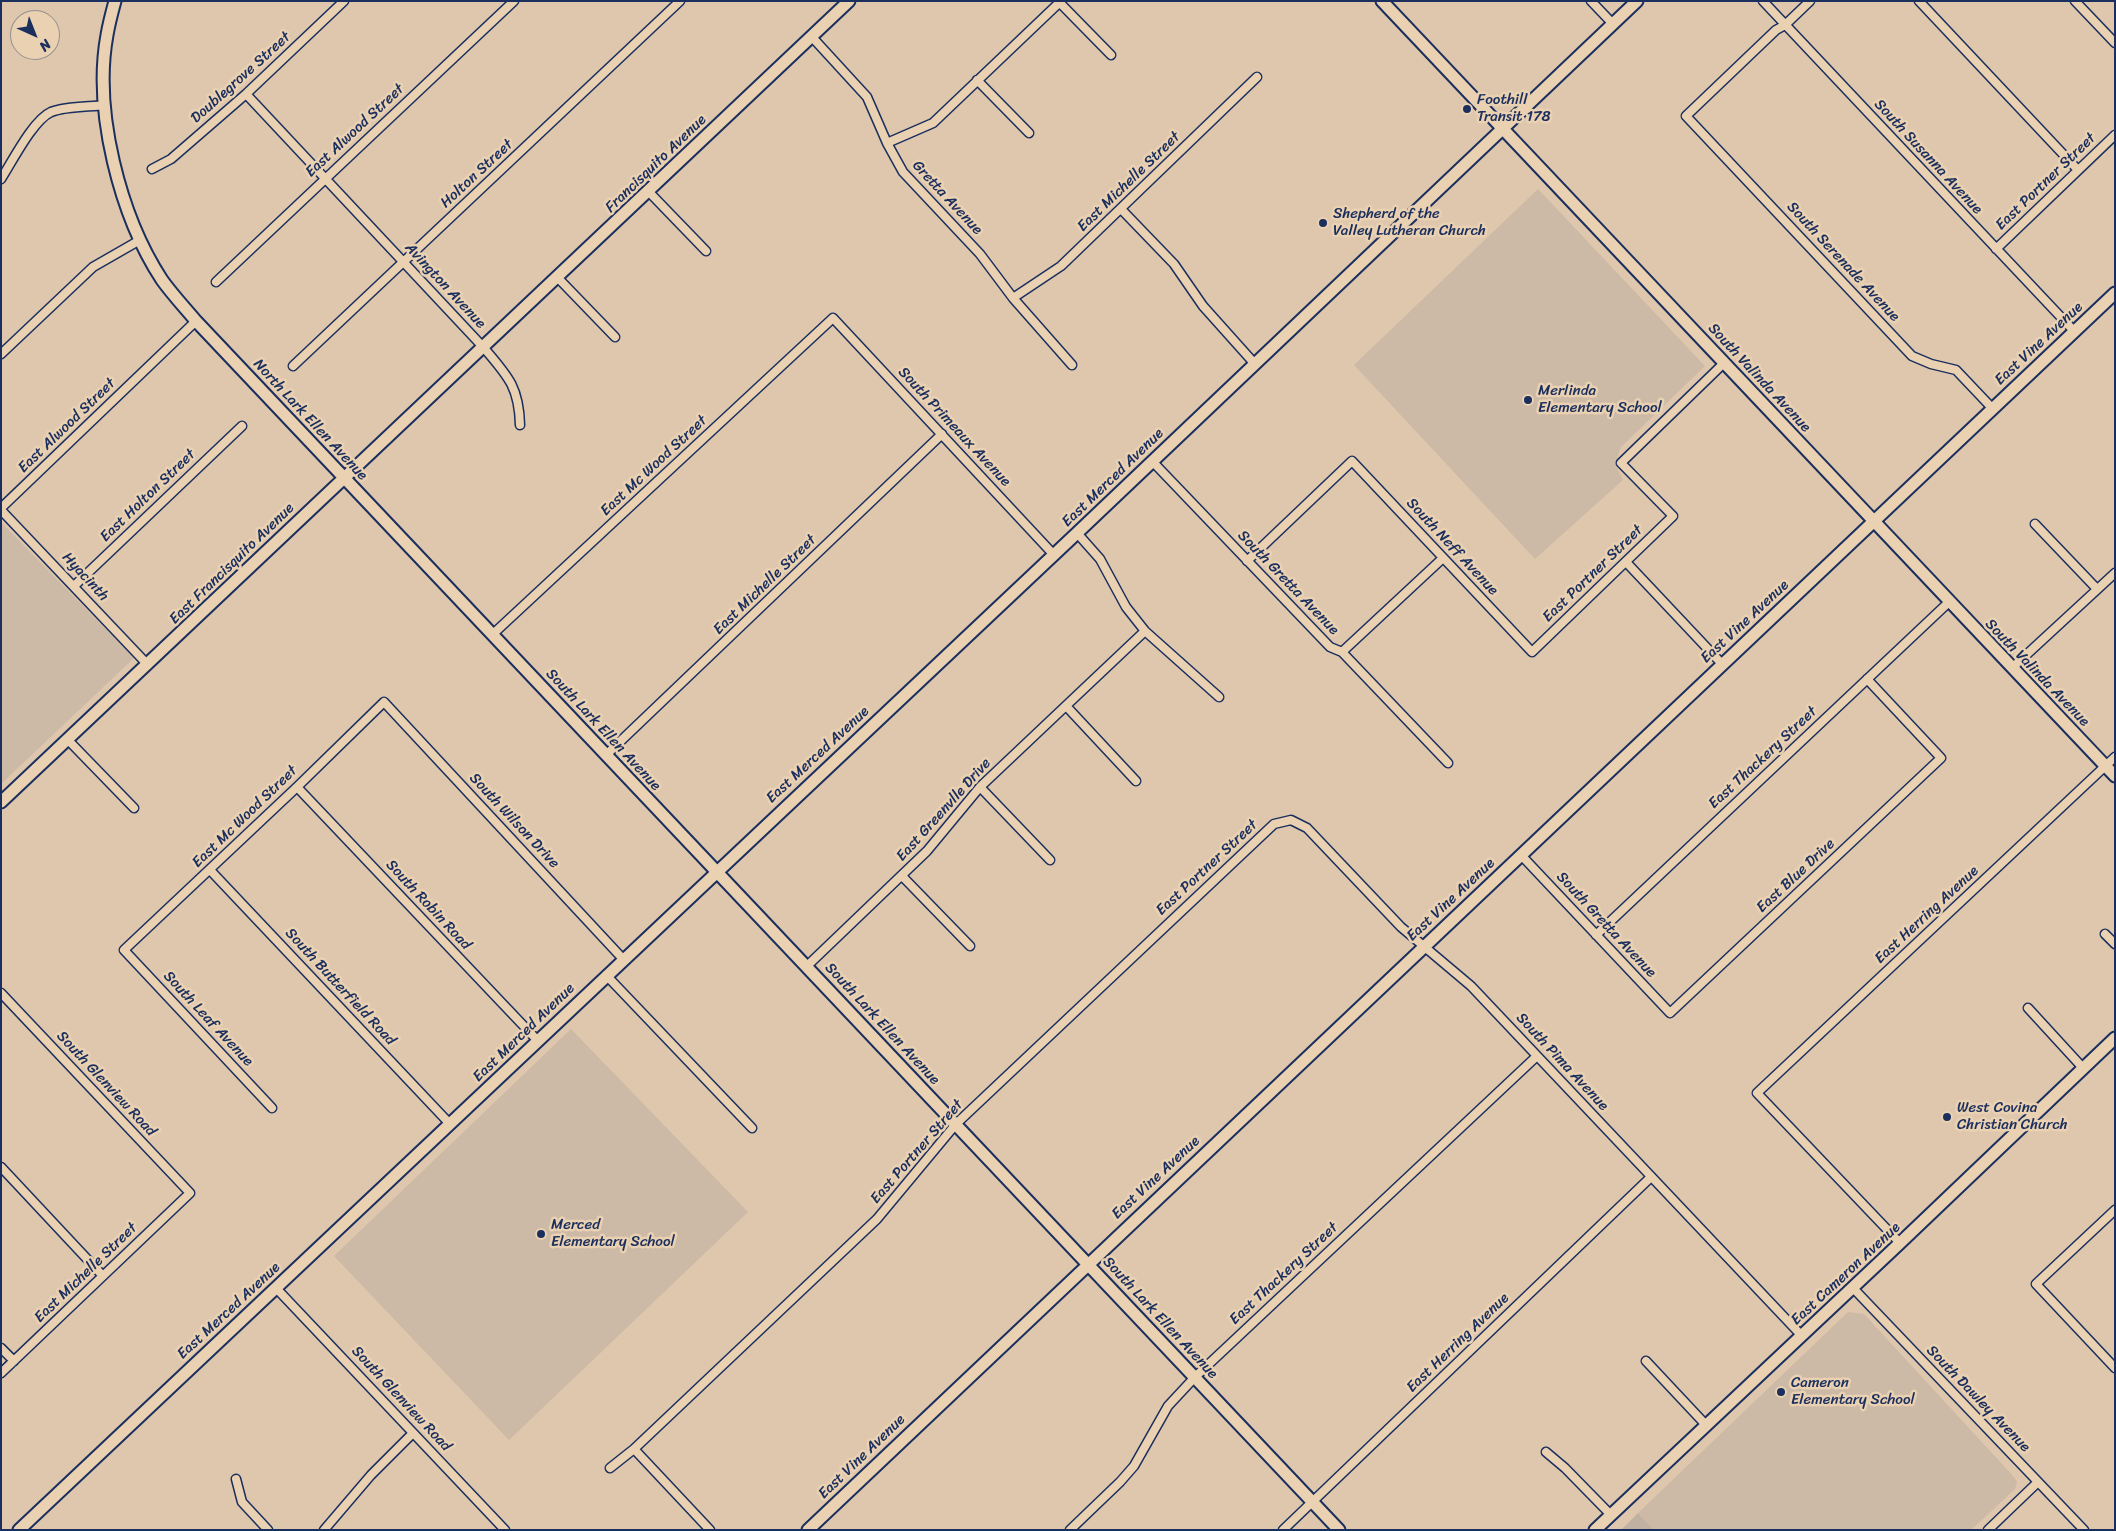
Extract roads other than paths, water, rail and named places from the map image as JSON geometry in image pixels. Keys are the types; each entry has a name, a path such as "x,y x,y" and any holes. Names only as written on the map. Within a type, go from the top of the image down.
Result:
{"street":[{"path":"115,1 107,35 104,67 105,105 110,147 120,188 140,240 163,281 196,322"},
{"name":"Doublegrove Street","path":"152,169 172,159 246,94 344,1"},
{"name":"East Alwood Street","path":"216,282 514,1"},
{"name":"Holton Street","path":"293,366 680,1"},
{"name":"Francisquito Avenue","path":"484,348 849,1"},
{"name":"South Valinda Avenue","path":"1382,1 2115,776"},
{"path":"1591,1 1613,24"},
{"name":"East Merced Avenue","path":"19,1530 1077,533 1637,1"},
{"name":"South Susanna Avenue","path":"1763,1 2074,331"},
{"path":"1785,25 1810,1"},
{"path":"1919,1 2078,170"},
{"path":"2075,1 2115,43"},
{"path":"887,143 933,123 1060,2 1111,55"},
{"name":"South Serenade Avenue","path":"1785,25 1776,30 1686,116 1912,356 1931,364 1956,370 1993,409"},
{"name":"Gretta Avenue","path":"812,37 867,97 887,143 903,172 980,254 1013,298"},
{"name":"East Michelle Street","path":"1013,298 1061,266 1257,78"},
{"path":"977,80 1029,133"},
{"name":"Avington Avenue","path":"246,94 484,348 509,378 520,404 520,425"},
{"path":"1,179 31,131 45,116 62,110 105,105"},
{"name":"East Portner Street","path":"1996,249 2115,135"},
{"path":"649,192 706,251"},
{"path":"1121,209 1174,264 1202,306 1254,363"},
{"path":"1,354 93,266 140,240"},
{"path":"558,278 616,338"},
{"name":"East Vine Avenue","path":"808,1530 2115,293"},
{"path":"1013,298 1072,366"},
{"name":"South Primeaux Avenue","path":"833,318 1054,554"},
{"name":"East Mc Wood Street","path":"493,634 833,318"},
{"name":"East Alwood Street","path":"1,509 196,322"},
{"name":"North Lark Ellen Avenue","path":"196,322 402,539"},
{"name":"East Francisquito Avenue","path":"1,802 148,665 343,478 484,348"},
{"name":"East Portner Street","path":"1532,652 1673,516 1622,463 1724,363"},
{"name":"East Holton Street","path":"74,586 242,426"},
{"name":"East Michelle Street","path":"606,755 942,434"},
{"name":"South Neff Avenue","path":"1247,561 1352,461 1532,652"},
{"name":"South Gretta Avenue","path":"1152,462 1330,647 1342,652 1448,763"},
{"name":"Hyacinth","path":"1,509 148,665"},
{"path":"2035,524 2097,589"},
{"path":"1077,533 1100,559 1126,607 1145,631 1220,696"},
{"name":"South Lark Ellen Avenue","path":"402,539 1338,1530"},
{"path":"1342,652 1442,558"},
{"path":"1626,562 1723,664"},
{"path":"2012,668 2115,573"},
{"name":"East Thackery Street","path":"1596,934 1949,602"},
{"name":"East Greenvlle Drive","path":"807,966 927,851 980,786 1145,631"},
{"name":"East Blue Drive","path":"1670,1013 1941,758 1867,679"},
{"name":"East Mc Wood Street","path":"124,950 384,702"},
{"name":"South Wilson Drive","path":"384,702 623,960"},
{"path":"1067,706 1136,781"},
{"path":"68,740 134,808"},
{"name":"East Herring Avenue","path":"1900,1243 1757,1093 2115,757"},
{"path":"980,786 1050,860"},
{"name":"South Robin Road","path":"297,787 538,1041"},
{"name":"East Portner Street","path":"610,1468 634,1449 877,1219 956,1124 1274,824 1291,820"},
{"name":"South Pima Avenue","path":"1291,820 1307,828 1401,927 1471,986 1802,1336"},
{"name":"South Gretta Avenue","path":"1521,855 1670,1013"},
{"name":"South Butterfield Road","path":"210,870 450,1124"},
{"path":"902,876 970,946"},
{"path":"2106,934 2115,944"},
{"name":"South Leaf Avenue","path":"124,950 272,1108"},
{"path":"606,975 752,1128"},
{"name":"South Glenview Road","path":"1,993 190,1193"},
{"path":"2028,1008 2083,1068"},
{"name":"East Cameron Avenue","path":"1595,1530 1853,1288 2115,1038"},
{"name":"East Thackery Street","path":"1070,1530 1134,1466 1168,1406 1194,1377 1537,1056"},
{"path":"1,1166 103,1276"},
{"name":"East Herring Avenue","path":"1284,1530 1651,1177"},
{"name":"East Michelle Street","path":"1,1373 190,1193"},
{"path":"2115,1210 2036,1284 2115,1368"},
{"name":"South Glenview Road","path":"276,1288 505,1530"},
{"name":"South Dawley Avenue","path":"1853,1288 2084,1530"},
{"path":"1,1348 14,1361"},
{"path":"1646,1361 1706,1425"},
{"path":"324,1530 371,1475 413,1433"},
{"path":"634,1449 710,1530"},
{"path":"1546,1452 1565,1468 1611,1515"},
{"path":"236,1480 242,1502 268,1530"},
{"path":"1988,1530 2038,1482"}],"place":[{"name":"Foothill Transit 178","path":"1467,109"},
{"name":"Shepherd of the Valley Lutheran Church","path":"1323,223"},
{"name":"Merlinda Elementary School","path":"1528,400"},
{"name":"West Covina Christian Church","path":"1947,1117"},
{"name":"Merced Elementary School","path":"541,1234"},
{"name":"Cameron Elementary School","path":"1781,1392"}]}
